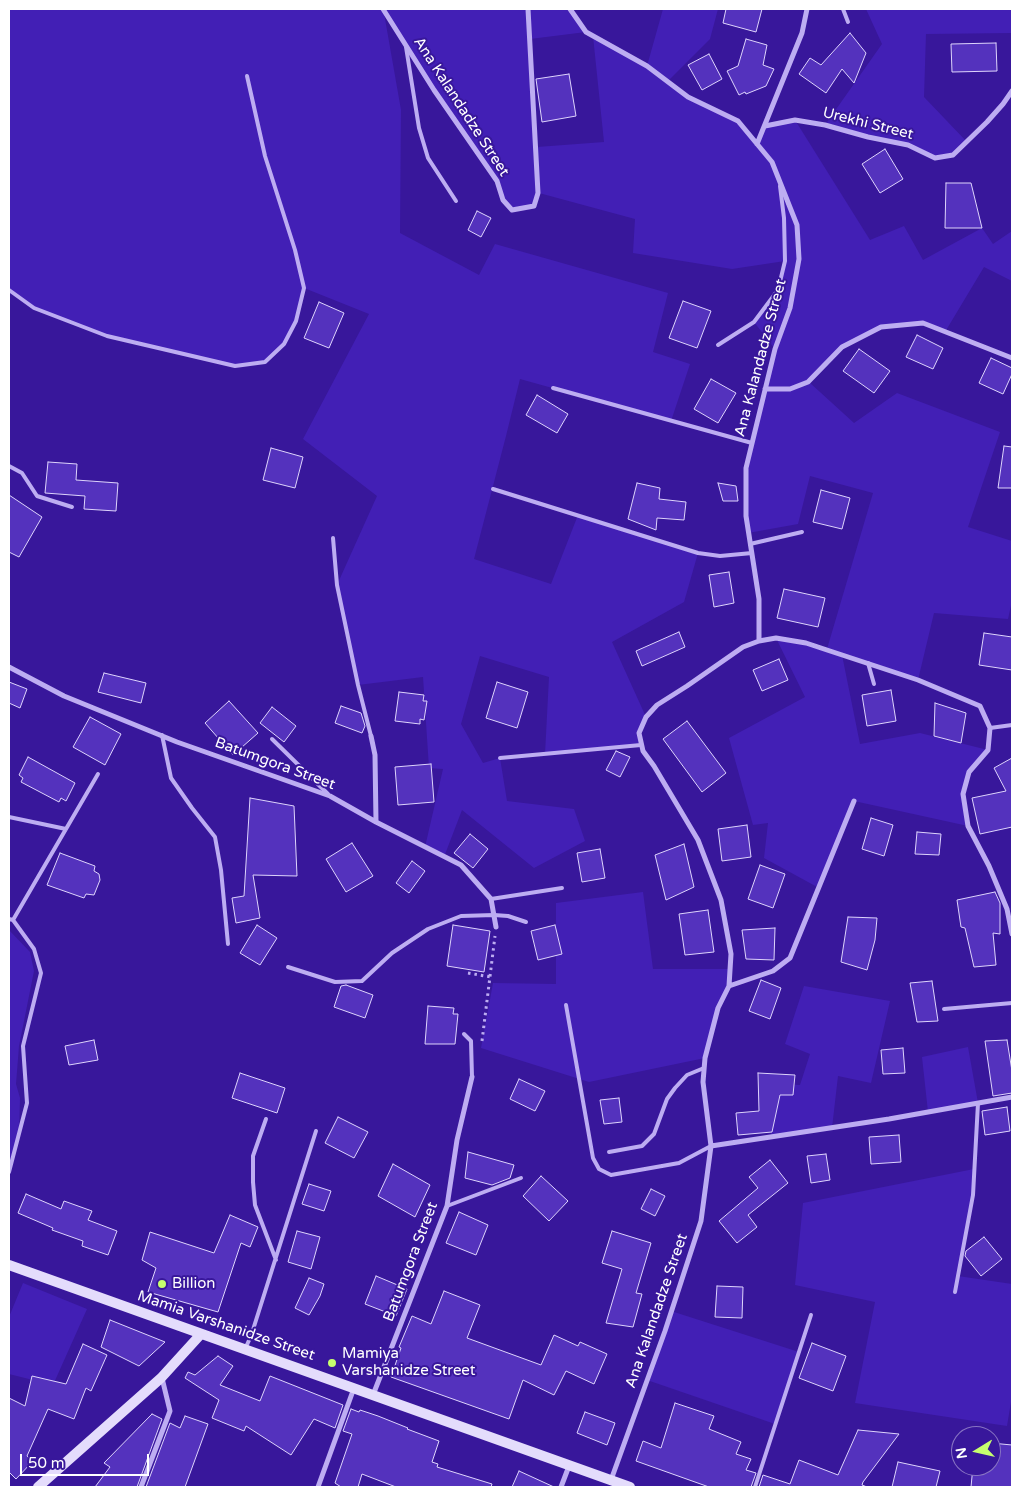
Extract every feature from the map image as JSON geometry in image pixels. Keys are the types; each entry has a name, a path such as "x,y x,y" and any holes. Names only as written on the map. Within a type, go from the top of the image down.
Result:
{"street":[{"name":"Ana Kalandadze Street","path":"383,9 434,90 497,181 503,200 512,210 534,206 538,193 528,9"},
{"name":"Ana Kalandadze Street","path":"570,9 586,32 647,66 688,97 738,121 772,162 797,225 799,259 790,308 775,349 746,468 746,516 759,598 760,642"},
{"path":"757,144 802,32 807,9"},
{"name":"Urekhi Street","path":"1003,104 1012,91"},
{"name":"Urekhi Street","path":"765,126 795,120 825,125 868,137 908,145 935,158 953,155 1012,97"},
{"path":"766,389 790,389 808,382 842,347 882,328 923,324 1012,358"},
{"path":"641,744 639,733 646,717 656,705 743,647 776,638 806,643 868,663 918,680 980,706 990,728 988,750 969,772 963,794 968,826 989,866 1007,909 1012,934"},
{"name":"Batumgora Street","path":"9,667 64,696 162,736 330,796 376,822 461,865 491,899"},
{"path":"371,736 375,755 376,822"},
{"name":"Ana Kalandadze Street","path":"611,1480 701,1221 711,1146 703,1082 705,1058 718,1008 729,986 731,954 721,900 698,840 643,751 641,744"},
{"path":"729,986 773,971 790,958 854,801"},
{"path":"491,899 496,927"},
{"name":"Batumgora Street","path":"373,1395 447,1206 457,1140 472,1077"},
{"path":"711,1146 1012,1097"},
{"name":"Mamia Varshanidze Street","path":"9,1265 630,1487"},
{"path":"38,1487 161,1378 201,1334"},
{"path":"141,1487 170,1411 161,1378"},
{"path":"318,1487 354,1388"},
{"path":"561,1487 569,1465"}],"lane":[{"path":"843,9 848,22"},
{"path":"406,46 419,128 428,158 456,201"},
{"path":"9,290 34,308 108,336 235,366 265,362 284,344 296,321 304,288 295,250 265,156 247,76"},
{"path":"718,345 754,322 778,290 786,261 784,218 779,180"},
{"path":"553,388 752,443"},
{"path":"9,466 22,473 37,496 72,507"},
{"path":"493,489 698,553 720,556 752,553"},
{"path":"750,544 802,532"},
{"path":"333,538 338,585 358,685 371,736"},
{"path":"868,663 874,684"},
{"path":"990,728 1012,725"},
{"path":"162,736 171,778 215,837 221,870 228,944"},
{"path":"272,739 330,796"},
{"path":"500,758 641,744"},
{"path":"9,1172 27,1103 23,1046 41,973 34,949 11,919 98,774"},
{"path":"9,817 66,829"},
{"path":"491,899 562,888"},
{"path":"288,967 335,982 362,981 392,952 428,929 461,916 508,916 526,922"},
{"path":"944,1009 1012,1003"},
{"path":"566,1005 593,1158 599,1169 611,1175 679,1163 711,1146"},
{"path":"464,1034 471,1041 472,1077"},
{"path":"609,1152 642,1146 654,1134 668,1099 675,1088 687,1075 704,1068"},
{"path":"955,1292 973,1195 978,1103"},
{"path":"266,1119 253,1156 252,1182 255,1204 276,1260"},
{"path":"246,1349 316,1131"},
{"path":"447,1206 521,1178"},
{"path":"755,1487 811,1315"}],"path":[{"path":"485,1019 496,927"},
{"path":"468,973 491,977"}],"shaded area":[{"path":"9,9 570,9 586,32 530,39 537,147 604,142 593,36 647,66 663,9 718,9 710,39 668,81 688,97 738,121 757,144 765,126 795,120 870,240 904,226 923,260 982,228 993,244 1012,231 1012,281 984,267 945,332 923,323 881,327 842,347 809,382 854,423 897,393 1000,432 968,527 1012,541 1012,601 1008,619 934,613 918,680 842,655 860,744 920,733 988,750 969,772 963,794 968,826 854,801 819,888 764,858 768,823 753,825 729,738 805,697 776,638 827,649 873,493 810,476 798,524 748,533 746,468 775,349 754,322 778,290 785,261 732,269 633,253 635,219 539,193 534,206 512,210 503,200 497,181 384,13 401,110 400,233 479,275 495,244 668,293 653,352 690,364 671,421 520,379 474,559 551,584 578,515 698,553 684,602 612,642 646,717 639,733 641,745 545,754 549,677 480,656 461,724 483,763 500,758 507,801 574,809 585,841 534,868 462,810 444,857 425,847 443,769 429,768 423,677 358,685 337,585 377,496 303,439 369,314 304,288 296,321 284,344 265,362 235,366 107,336 34,308 9,290"},
{"path":"866,9 1012,9 1012,33 926,34 924,97 967,142 953,155 935,158 908,145 825,125 882,44"},
{"path":"643,892 653,969 730,969 729,986 718,1008 705,1058 589,1082 481,1048 493,983 556,984 556,903"},
{"path":"9,930 30,952 34,971 19,1046 16,1084 20,1098 19,1134 9,1166"},
{"path":"804,986 890,1001 871,1083 838,1076 832,1128 770,1138 783,1084 800,1085 810,1054 785,1044"},
{"path":"968,1047 978,1103 928,1112 922,1057"},
{"path":"974,1169 973,1195 958,1276 1012,1284 1012,1396 1007,1426 855,1403 875,1302 795,1285 803,1203"},
{"path":"23,1283 87,1309 53,1385 9,1374 9,1317"},
{"path":"671,1311 799,1352 775,1424 647,1380"}],"building":[{"path":"726,9 762,9 756,32 723,23"},
{"path":"850,33 866,53 854,83 842,69 826,93 799,74 810,58 821,65"},
{"path":"746,39 767,45 763,65 774,69 766,86 739,95 727,71 738,66"},
{"path":"996,43 997,71 952,72 951,44"},
{"path":"709,54 722,79 702,90 688,65"},
{"path":"569,74 576,116 542,122 536,79"},
{"path":"885,149 903,179 880,193 862,164"},
{"path":"946,183 971,183 982,228 945,228"},
{"path":"477,211 491,218 481,237 468,230"},
{"path":"683,301 711,311 697,348 669,338"},
{"path":"319,302 344,313 329,348 304,338"},
{"path":"917,335 943,348 933,369 906,357"},
{"path":"859,349 890,371 874,393 843,371"},
{"path":"991,358 1012,368 1012,374 1003,394 979,383"},
{"path":"711,379 736,393 718,423 694,409"},
{"path":"537,395 568,414 557,433 526,415"},
{"path":"1004,446 1012,447 1012,488 998,488"},
{"path":"271,448 303,457 295,488 263,480"},
{"path":"48,462 77,464 76,480 118,483 116,511 84,509 85,496 45,493"},
{"path":"637,483 660,488 659,499 686,502 684,520 657,518 656,530 628,519"},
{"path":"718,483 736,486 738,501 723,501"},
{"path":"821,490 850,498 842,529 813,522"},
{"path":"9,495 42,517 19,557 9,552"},
{"path":"729,572 734,603 714,607 709,575"},
{"path":"784,589 825,598 818,627 777,618"},
{"path":"679,632 685,647 642,666 636,651"},
{"path":"984,633 1012,637 1012,670 979,665"},
{"path":"779,659 788,680 762,691 753,670"},
{"path":"104,673 146,683 141,703 98,692"},
{"path":"9,682 27,689 20,708 9,703"},
{"path":"497,682 528,692 517,728 486,718"},
{"path":"891,690 896,721 867,726 862,695"},
{"path":"399,692 424,695 423,701 427,701 424,720 420,719 420,724 395,721"},
{"path":"229,701 258,733 233,755 205,723"},
{"path":"935,703 966,713 961,743 934,736"},
{"path":"341,706 361,713 365,726 362,733 335,723"},
{"path":"272,707 296,726 284,742 260,723"},
{"path":"90,717 121,734 105,765 73,747"},
{"path":"687,721 726,773 702,792 663,739"},
{"path":"616,751 630,757 620,777 606,770"},
{"path":"28,757 75,783 66,801 61,798 59,802 21,782 23,778 19,775"},
{"path":"1012,758 1012,827 980,834 972,798 1006,791 994,768"},
{"path":"431,764 434,802 398,805 395,767"},
{"path":"250,798 294,806 297,876 253,875 260,918 236,923 232,898 244,896"},
{"path":"871,818 893,825 884,856 862,849"},
{"path":"747,825 751,857 722,861 718,829"},
{"path":"917,832 941,834 939,855 915,854"},
{"path":"470,834 488,849 473,868 454,853"},
{"path":"352,843 373,876 346,892 326,859"},
{"path":"684,844 694,887 666,900 655,855"},
{"path":"600,849 605,878 582,882 577,853"},
{"path":"60,853 95,866 94,871 99,874 100,880 94,895 86,894 84,898 47,885"},
{"path":"412,861 425,871 409,893 396,883"},
{"path":"760,865 785,874 773,908 748,899"},
{"path":"995,892 1000,903 1000,934 993,933 996,965 974,967 965,928 961,927 957,900"},
{"path":"708,910 714,952 685,955 679,914"},
{"path":"848,917 877,918 875,940 867,970 841,962"},
{"path":"257,925 277,938 260,965 240,953"},
{"path":"453,925 490,931 484,972 447,966"},
{"path":"555,925 562,954 538,960 531,931"},
{"path":"775,928 774,960 746,959 742,930"},
{"path":"761,980 781,988 770,1019 749,1011"},
{"path":"932,981 938,1021 917,1022 910,983"},
{"path":"346,985 373,995 365,1018 334,1007 341,986"},
{"path":"428,1006 454,1008 453,1014 458,1014 455,1044 425,1044"},
{"path":"94,1040 98,1060 69,1065 65,1046"},
{"path":"1007,1040 1012,1071 1012,1093 993,1096 985,1041"},
{"path":"903,1048 905,1073 883,1074 881,1050"},
{"path":"240,1073 285,1088 277,1113 232,1098"},
{"path":"758,1073 795,1075 793,1095 780,1095 772,1132 738,1135 736,1113 759,1111"},
{"path":"519,1079 545,1091 535,1111 510,1099"},
{"path":"619,1098 622,1122 604,1124 600,1100"},
{"path":"1007,1107 1010,1131 985,1135 982,1111"},
{"path":"338,1117 368,1132 354,1158 325,1143"},
{"path":"899,1135 901,1162 871,1164 869,1137"},
{"path":"468,1152 514,1165 510,1178 492,1185 465,1178"},
{"path":"826,1154 830,1180 811,1183 807,1156"},
{"path":"770,1160 788,1183 748,1215 757,1227 737,1243 719,1221 758,1188 749,1177"},
{"path":"393,1164 430,1185 415,1217 378,1196"},
{"path":"541,1176 568,1201 549,1221 523,1196"},
{"path":"309,1184 331,1191 324,1211 302,1204"},
{"path":"651,1189 665,1196 655,1216 641,1209"},
{"path":"26,1194 61,1209 64,1201 92,1211 88,1220 117,1231 108,1255 82,1246 83,1241 52,1230 53,1228 18,1213"},
{"path":"459,1212 488,1225 476,1255 446,1243"},
{"path":"230,1215 258,1227 250,1247 241,1243 218,1312 148,1292 156,1268 142,1260 150,1232 214,1253"},
{"path":"297,1231 320,1237 311,1269 288,1262"},
{"path":"612,1231 651,1243 636,1293 642,1294 633,1327 606,1323 622,1269 602,1263"},
{"path":"984,1237 1002,1259 981,1276 965,1256 966,1251"},
{"path":"376,1276 407,1289 396,1316 365,1304"},
{"path":"309,1278 324,1284 320,1296 309,1315 295,1308"},
{"path":"717,1286 743,1287 742,1318 715,1317"},
{"path":"444,1291 480,1305 467,1338 541,1365 554,1335 578,1346 580,1342 607,1354 594,1384 566,1371 554,1395 523,1380 509,1419 391,1377 401,1348 399,1347 412,1316 431,1324"},
{"path":"110,1320 165,1342 139,1366 101,1347"},
{"path":"812,1343 846,1356 833,1391 799,1378"},
{"path":"83,1344 107,1355 91,1391 86,1388 74,1419 48,1409 27,1456 33,1461 16,1479 9,1472 9,1398 25,1406 32,1376 66,1384"},
{"path":"218,1356 233,1366 220,1385 260,1401 270,1376 343,1405 335,1428 314,1419 291,1455 246,1426 244,1431 212,1418 219,1400 185,1378 188,1372 195,1375"},
{"path":"675,1403 714,1416 709,1429 741,1442 736,1454 751,1459 746,1470 756,1473 751,1487 709,1487 636,1461 643,1441 661,1448"},
{"path":"351,1409 378,1416 439,1441 432,1462 438,1464 437,1467 492,1484 491,1487 396,1487 362,1474 358,1487 341,1487 335,1483 352,1434 343,1431"},
{"path":"585,1412 615,1423 607,1445 577,1433"},
{"path":"152,1414 162,1419 137,1487 95,1487 110,1467 104,1463"},
{"path":"185,1416 208,1424 185,1487 146,1487 170,1423 180,1428"},
{"path":"858,1430 899,1434 863,1482 862,1485 867,1487 759,1487 763,1475 790,1484 799,1460 838,1475"},
{"path":"1001,1444 1012,1445 1012,1487 971,1487 972,1476 1001,1476"},
{"path":"898,1462 940,1471 936,1487 892,1487"},
{"path":"519,1471 554,1487 512,1487"}],"place":[{"name":"Billion","path":"162,1284"},
{"name":"Mamiya Varshanidze Street","path":"332,1363"}]}
